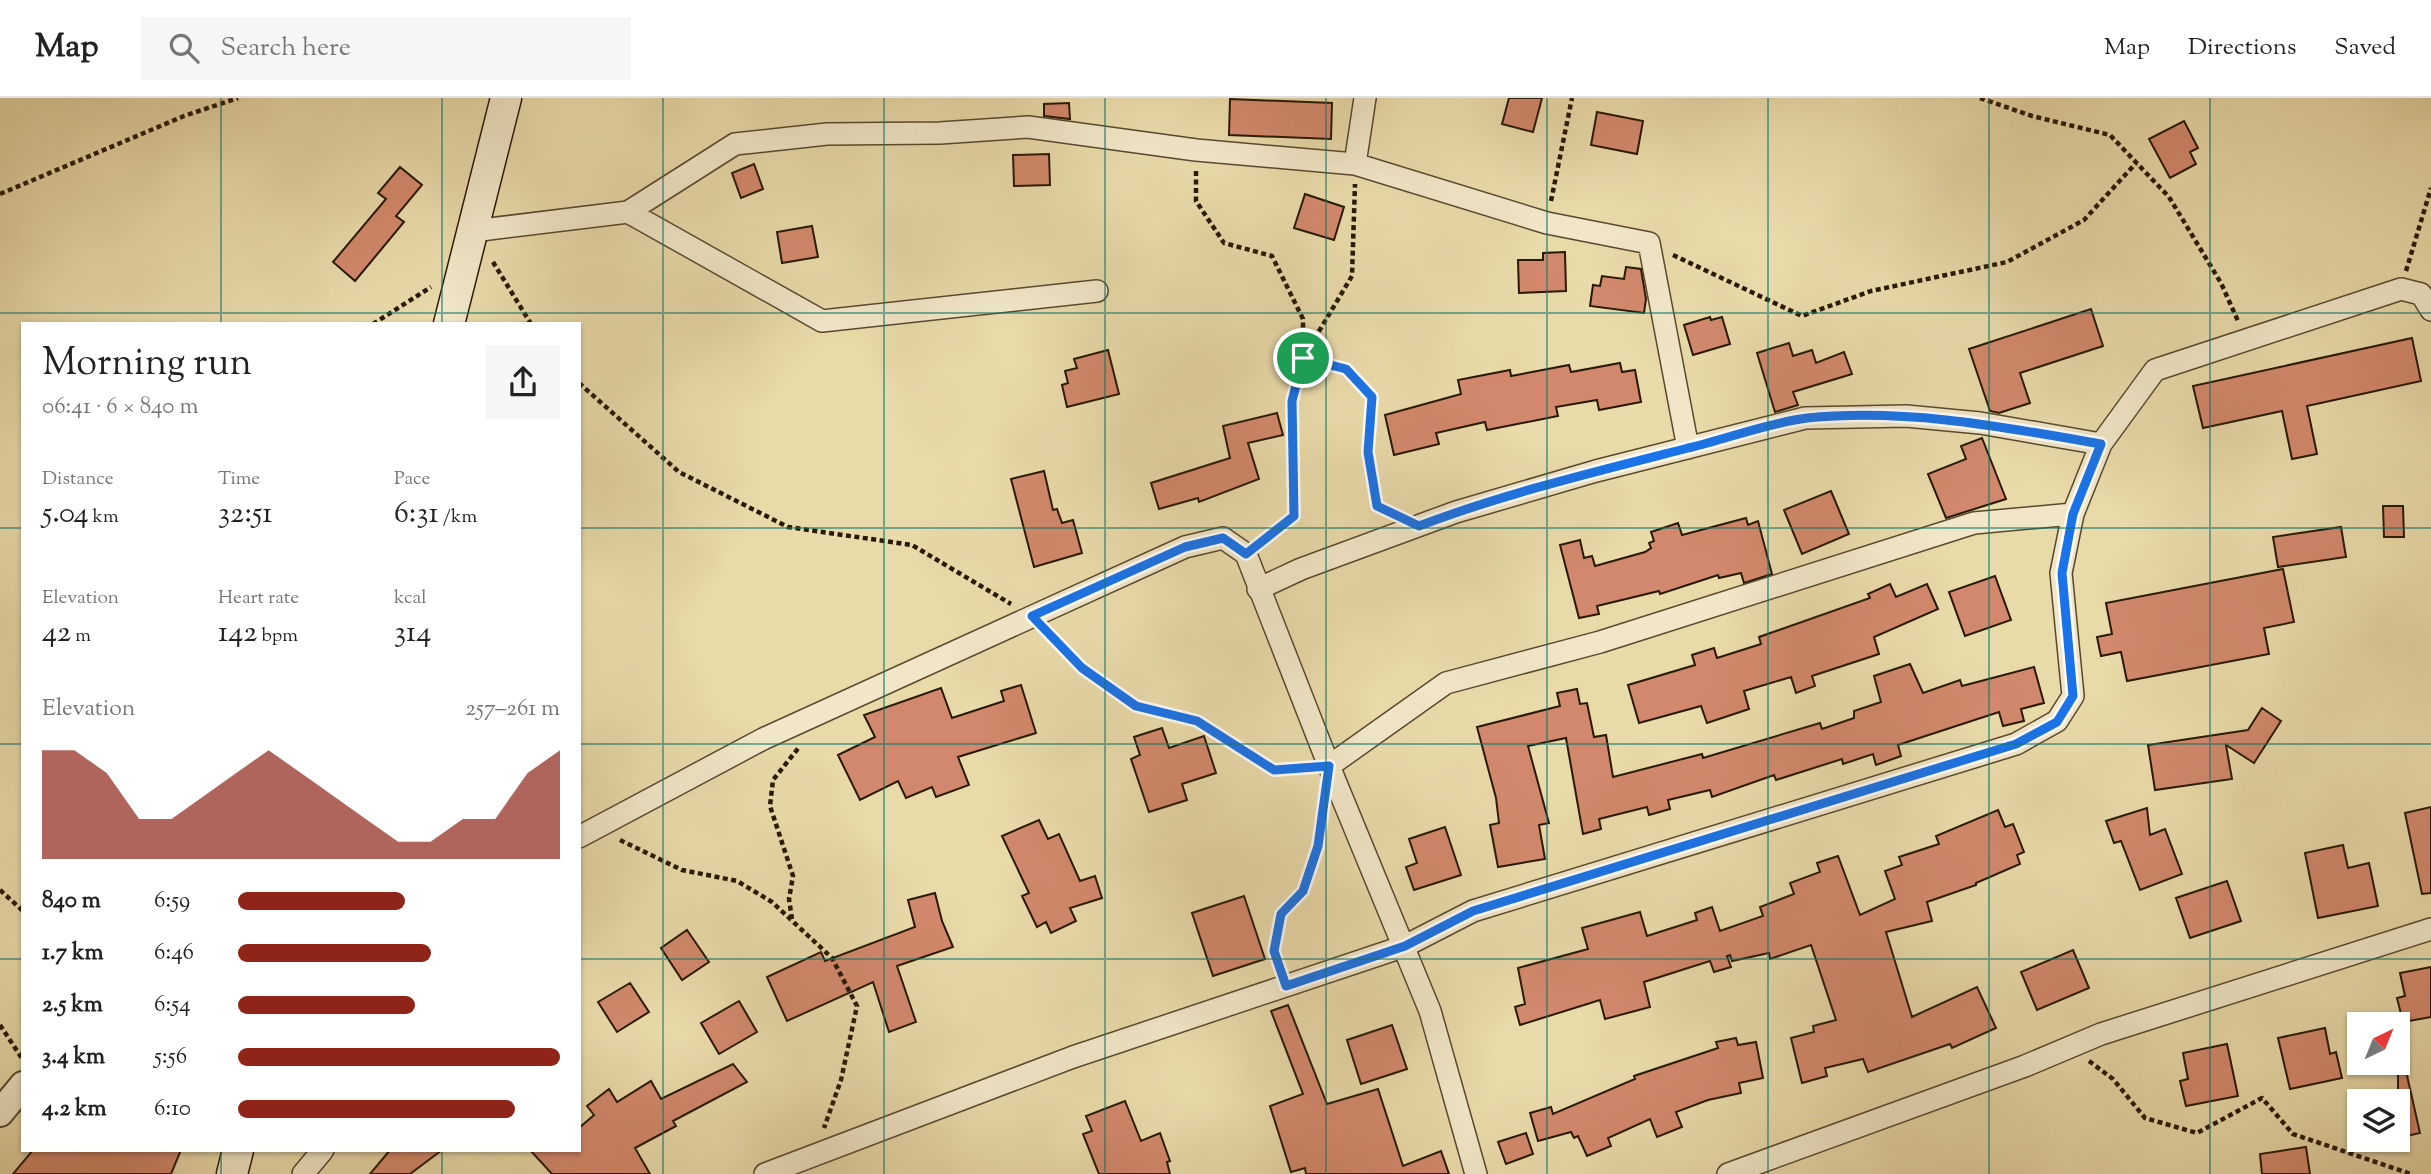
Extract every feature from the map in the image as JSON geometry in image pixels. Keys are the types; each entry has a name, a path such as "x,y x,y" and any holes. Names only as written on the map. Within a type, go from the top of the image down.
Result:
{"main road":[{"path":"450,322 506,98"},
{"path":"232,1174 238,1152"}],"street":[{"path":"1355,164 1365,98"},
{"path":"473,231 628,212 735,144 827,134 940,133 1028,127 1196,150 1355,164 1547,223 1649,243 1688,448"},
{"path":"628,212 822,321 1097,291"},
{"path":"765,1174 1073,1058 1405,946 1473,911 2016,744 2057,722 2073,696 2062,573 2073,514 2101,444 2155,370 2401,289 2421,294 2431,310"},
{"path":"1258,589 1301,569 1456,512 1805,418 1906,416 1980,423 2101,444"},
{"path":"1329,766 1446,683 1600,642 1974,523 2073,514"},
{"path":"587,833 802,721 1185,547 1223,538 1246,554 1329,766 1405,946 1430,1011 1476,1174"},
{"path":"1728,1174 2101,1034 2431,929"},
{"path":"0,1113 21,1087"},
{"path":"303,1174 321,1152"}],"path":[{"path":"0,194 184,116 238,98"},
{"path":"1547,223 1572,98"},
{"path":"1980,98 2032,116 2110,135 2169,197 2221,283 2246,338"},
{"path":"1196,150 1196,201 1224,243 1272,256 1303,319 1303,358 1292,401 1294,516 1246,554"},
{"path":"1649,243 1802,316 1871,290 2007,262 2084,220 2136,163"},
{"path":"1303,358 1352,276 1355,164"},
{"path":"2401,289 2431,190"},
{"path":"473,231 530,322"},
{"path":"376,322 463,268"},
{"path":"1303,358 1346,369 1372,397 1368,452 1377,506 1419,526"},
{"path":"581,385 679,472 788,527 912,545 1032,616 1082,668 1136,706 1197,721 1274,770 1329,766 1318,846 1303,891 1281,914 1274,951 1286,986"},
{"path":"793,921 789,899 793,876 770,806 773,780 800,748 802,721"},
{"path":"587,833 682,870 737,881 772,902 832,958 857,1006 842,1080 814,1155"},
{"path":"0,890 21,909"},
{"path":"0,1025 21,1057"},
{"path":"2070,1047 2113,1079 2145,1118 2197,1133 2262,1098 2293,1133 2411,1174"}],"building":[{"path":"1509,98 1542,98 1533,132 1502,124"},
{"path":"1230,99 1332,103 1331,139 1229,135"},
{"path":"1069,103 1070,119 1044,116 1044,104"},
{"path":"1597,112 1643,121 1637,154 1591,145"},
{"path":"2184,121 2198,148 2190,152 2196,164 2170,178 2149,139"},
{"path":"1049,154 1050,185 1014,186 1013,155"},
{"path":"754,164 763,189 741,198 732,173"},
{"path":"400,167 422,185 396,216 404,222 355,281 333,262 386,199 378,193"},
{"path":"1305,194 1344,207 1334,240 1294,228"},
{"path":"812,226 818,257 782,263 777,232"},
{"path":"1565,252 1566,291 1519,293 1518,260 1543,260 1543,253"},
{"path":"1626,267 1641,269 1646,299 1644,313 1590,306 1593,285 1600,286 1602,276 1624,279"},
{"path":"2091,309 2103,346 2020,373 2030,403 1999,413 1990,411 1969,349"},
{"path":"1710,317 1711,320 1722,317 1730,344 1693,355 1684,325"},
{"path":"2412,338 2421,381 2307,406 2317,454 2292,459 2282,411 2203,428 2193,386"},
{"path":"1789,343 1793,356 1812,350 1816,363 1844,352 1852,374 1793,392 1798,405 1775,412 1757,353"},
{"path":"1108,350 1119,394 1067,407 1062,385 1068,383 1065,371 1077,368 1074,359"},
{"path":"1620,363 1622,372 1635,370 1641,402 1599,410 1597,400 1556,407 1558,416 1487,430 1485,422 1436,433 1439,444 1394,455 1385,415 1461,394 1458,380 1510,370 1511,376 1569,365 1571,372"},
{"path":"1277,413 1283,435 1248,443 1259,479 1199,502 1198,498 1159,509 1151,483 1230,458 1223,426"},
{"path":"1982,438 2006,499 1946,518 1928,474 1966,459 1961,446"},
{"path":"1044,471 1053,510 1057,509 1062,523 1073,520 1082,553 1034,567 1011,479"},
{"path":"1831,491 1849,534 1802,554 1784,510"},
{"path":"2383,506 2403,506 2404,537 2384,537"},
{"path":"1746,518 1748,525 1758,521 1772,574 1744,583 1741,573 1719,578 1718,575 1660,594 1659,591 1597,606 1599,614 1579,618 1560,545 1580,540 1584,558 1592,556 1595,566 1645,552 1651,548 1649,543 1654,541 1651,532 1678,523 1682,535"},
{"path":"2341,527 2346,557 2278,567 2273,537"},
{"path":"2283,569 2294,622 2264,628 2269,654 2127,681 2121,652 2101,656 2097,637 2112,634 2106,603"},
{"path":"1995,576 2011,620 1965,636 1949,592"},
{"path":"1890,584 1896,597 1927,584 1938,609 1874,637 1879,654 1812,676 1815,686 1796,693 1791,677 1744,691 1749,709 1707,723 1701,706 1639,723 1628,685 1695,665 1692,655 1714,648 1717,658 1761,644 1759,637 1870,598 1868,594"},
{"path":"1910,664 1923,693 1960,680 1962,686 2034,667 2044,703 2021,709 2024,721 2003,726 1999,712 1898,745 1901,756 1876,765 1873,754 1843,764 1842,759 1776,780 1774,775 1712,797 1710,790 1668,800 1670,809 1649,815 1647,807 1599,819 1601,829 1583,834 1566,738 1528,746 1549,823 1539,825 1545,859 1498,867 1490,825 1499,823 1496,798 1477,727 1560,706 1557,693 1577,689 1580,704 1587,703 1594,737 1606,735 1613,777 1702,754 1703,758 1820,723 1822,729 1854,718 1854,711 1881,702 1874,676"},
{"path":"1021,685 1036,733 958,757 969,785 936,797 932,787 906,798 898,781 860,800 838,755 875,737 864,715 941,688 952,718 1004,701 1001,691"},
{"path":"2262,708 2281,721 2254,763 2226,745 2232,779 2155,790 2148,745 2248,730"},
{"path":"1162,728 1169,748 1204,736 1216,773 1182,784 1187,800 1149,812 1131,759 1140,755 1134,737"},
{"path":"2431,807 2431,893 2422,894 2405,813"},
{"path":"2147,808 2150,835 2165,829 2182,874 2140,890 2121,841 2114,843 2106,821"},
{"path":"1998,810 2005,827 2013,824 2024,852 2017,855 2020,864 1976,885 1927,902 1932,921 1886,932 1912,1017 1977,987 1996,1028 1952,1048 1950,1044 1868,1072 1863,1059 1825,1068 1827,1076 1802,1083 1791,1038 1814,1032 1813,1026 1836,1020 1811,945 1770,959 1769,953 1732,961 1730,955 1727,956 1731,967 1714,972 1710,961 1644,982 1650,1007 1605,1019 1600,1000 1520,1025 1515,1007 1525,1004 1518,968 1588,949 1582,928 1640,912 1647,936 1697,920 1695,913 1712,907 1720,931 1763,916 1760,907 1794,894 1790,883 1820,872 1817,863 1838,856 1860,915 1895,899 1885,871 1902,865 1899,857 1939,844 1936,836"},
{"path":"1039,820 1048,839 1059,834 1080,881 1095,876 1102,898 1070,908 1076,921 1051,933 1046,922 1037,927 1022,896 1029,893 1002,836"},
{"path":"1445,827 1461,875 1414,890 1406,867 1417,863 1409,839"},
{"path":"2343,845 2348,868 2369,863 2378,906 2318,918 2305,853"},
{"path":"2227,881 2241,921 2190,938 2176,898"},
{"path":"935,893 942,921 953,947 897,966 916,1022 889,1032 873,982 787,1021 767,977 821,952 825,961 915,927 908,900"},
{"path":"1244,896 1265,959 1213,976 1192,913"},
{"path":"687,930 709,962 682,980 661,948"},
{"path":"2073,950 2089,988 2037,1010 2021,972"},
{"path":"2431,967 2431,1017 2410,1021 2410,1012 2400,1012 2397,998 2405,996 2400,973"},
{"path":"630,983 649,1012 617,1032 598,1002"},
{"path":"739,1001 757,1032 719,1054 701,1023"},
{"path":"1288,1005 1327,1104 1378,1089 1403,1166 1441,1151 1449,1174 1306,1174 1305,1168 1291,1172 1270,1106 1303,1094 1271,1011"},
{"path":"1392,1025 1407,1069 1361,1084 1347,1040"},
{"path":"2325,1028 2330,1054 2336,1052 2342,1078 2290,1089 2278,1038"},
{"path":"1736,1038 1738,1045 1756,1042 1763,1078 1739,1083 1741,1093 1708,1100 1676,1112 1682,1127 1657,1137 1650,1119 1608,1138 1611,1146 1587,1156 1578,1136 1574,1138 1571,1132 1538,1141 1530,1113 1551,1107 1553,1114 1635,1079 1634,1076 1718,1048 1716,1042"},
{"path":"2227,1044 2238,1096 2186,1106 2180,1081 2188,1079 2183,1053"},
{"path":"733,1064 747,1082 673,1121 676,1126 635,1148 650,1174 552,1174 532,1152 581,1152 581,1126 594,1115 587,1106 609,1089 617,1102 651,1081 661,1099"},
{"path":"2398,1075 2407,1075 2420,1133 2410,1135 2410,1089 2398,1089"},
{"path":"1125,1101 1141,1141 1160,1133 1170,1161 1167,1162 1170,1174 1099,1174 1083,1134 1092,1131 1086,1116"},
{"path":"1526,1133 1533,1154 1506,1164 1498,1142"},
{"path":"2306,1147 2310,1174 2262,1174 2260,1154"},
{"path":"31,1152 180,1152 171,1174 13,1174"},
{"path":"388,1152 439,1152 410,1174 370,1174"}],"route":[{"path":"1303,358 1346,369 1372,397 1368,452 1377,506 1419,526 1456,512 1597,471 1805,418 1906,416 1980,423 2101,444 2073,514 2062,573 2066,643 2073,696 2057,722 2016,744 1473,911 1405,946 1286,986 1274,951 1281,914 1303,891 1318,846 1329,766 1274,770 1197,721 1136,706 1082,668 1032,616 1185,547 1223,538 1246,554 1294,516 1292,401 1303,358"}]}
